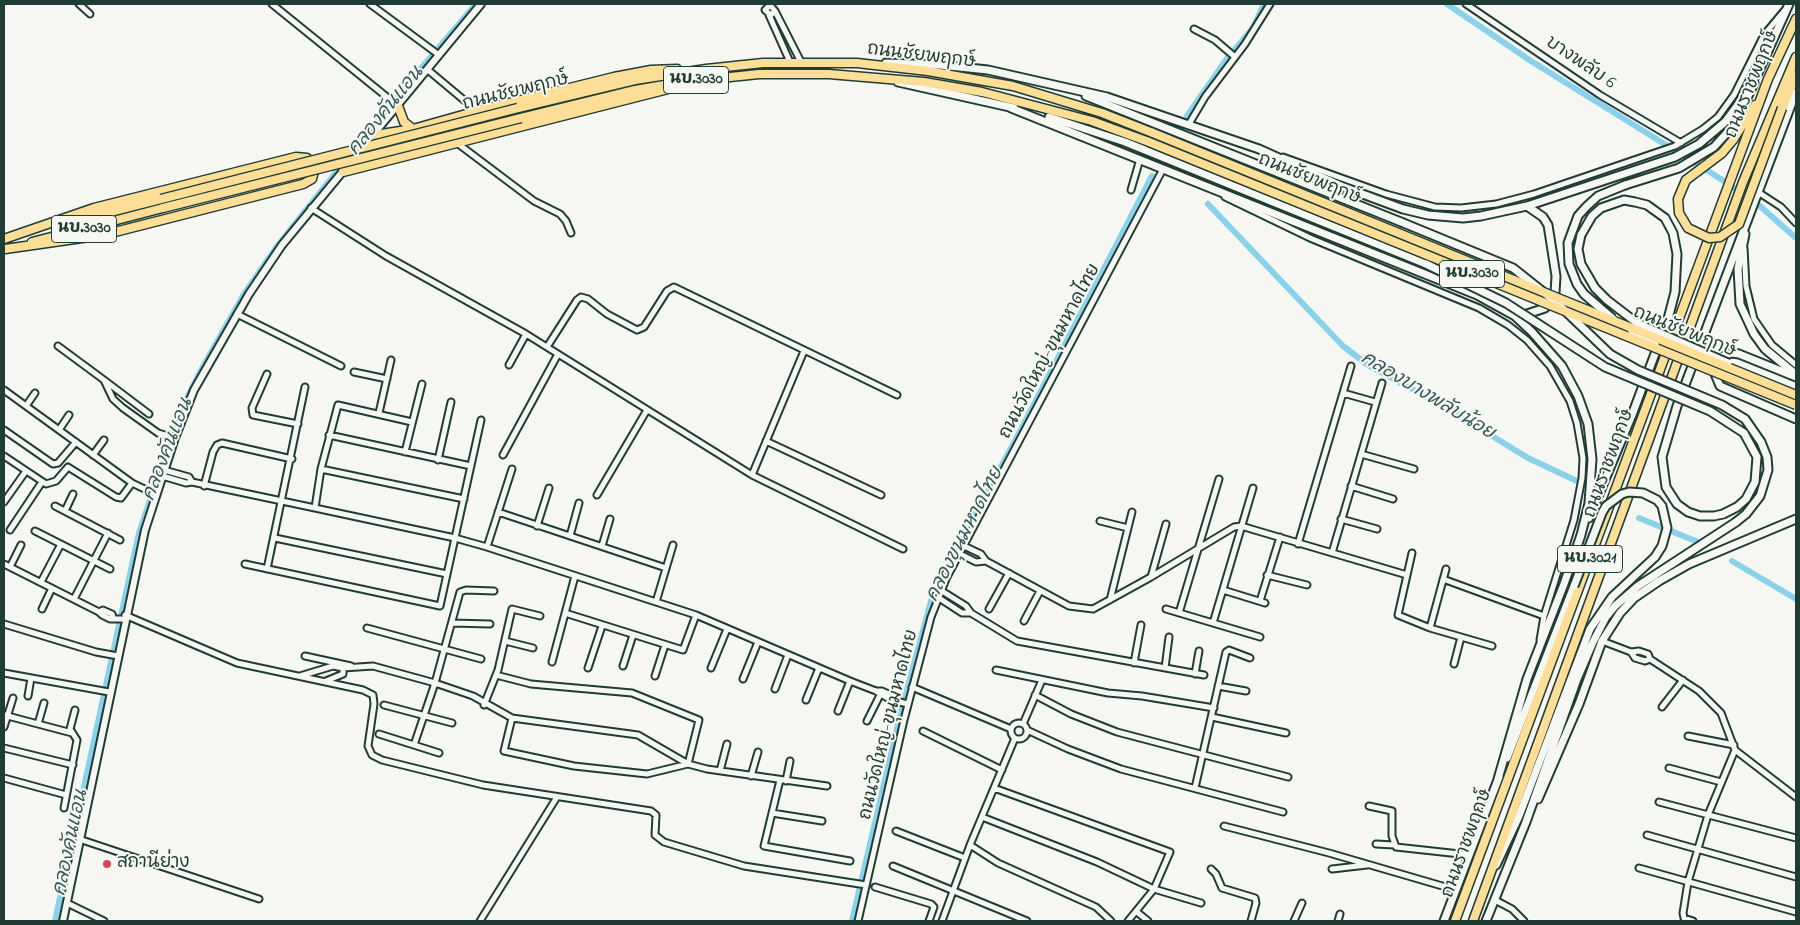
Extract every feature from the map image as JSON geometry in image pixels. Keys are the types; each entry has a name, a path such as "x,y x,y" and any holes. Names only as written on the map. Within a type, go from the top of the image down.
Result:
{"main road":[{"path":"1787,6 1750,94 1735,124 1708,151 1679,168 1625,185 1598,196 1582,211 1572,229 1567,253 1573,274 1584,294 1611,318 1657,346 1796,404"},
{"name":"ถนนราชพฤกษ์","path":"1455,921 1768,79 1796,19"},
{"name":"ถนนราชพฤกษ์","path":"1472,921 1491,874 1743,182 1796,57"},
{"name":"ถนนชัยพฤกษ์","path":"4,239 635,80 706,69 790,62 857,63 928,70 1013,86 1102,113 1796,393"},
{"path":"857,63 964,67 1048,83 1107,97 1259,149 1341,186 1403,209 1445,217 1481,216 1527,206 1675,157 1699,144 1725,122 1759,70"},
{"path":"374,135 397,133 634,72 706,69"},
{"name":"ถนนชัยพฤกษ์","path":"4,249 635,90 709,78 808,73 874,77 963,88 1020,101 1092,121 1149,142 1796,404"},
{"path":"1768,79 1750,114 1722,153 1686,180 1678,199 1679,213 1688,228 1709,238 1720,237 1740,224 1796,75"},
{"path":"874,77 1011,108 1068,123 1125,142 1426,264 1506,302 1605,367 1710,411 1744,433 1757,457 1755,482 1746,499 1738,507 1723,514 1700,516 1688,512 1677,504 1666,487 1662,457 1677,406 1746,224 1752,208 1756,195 1796,92"},
{"path":"342,172 709,78"},
{"path":"1048,83 1119,108 1513,268 1556,302 1610,354 1638,370 1722,405 1745,419 1762,442 1767,457 1768,470 1760,496 1746,514 1638,586 1615,606 1606,617 1592,644 1578,679 1526,822 1486,921"},
{"path":"396,104 404,122 413,129"},
{"path":"1011,108 1477,295 1515,316 1558,360 1584,409 1590,440 1592,477 1589,503 1581,535"},
{"path":"397,133 387,143 388,150 397,156 409,156"},
{"path":"4,239 94,208 296,157 307,158 312,164 314,171 312,179 303,184 111,233 4,249"},
{"path":"1498,779 1510,732 1540,645 1581,535 1632,415 1668,319 1675,292 1677,254 1674,233 1665,218 1647,205 1624,200 1601,208 1592,216 1581,235 1579,257 1587,277 1607,300 1637,323 1796,393"},
{"path":"1515,316 1540,311 1550,302 1555,293 1556,276 1548,224 1543,216 1527,206"},
{"path":"1746,224 1738,269 1740,304 1754,334 1764,349 1796,375"},
{"path":"1796,375 1740,354 1732,353 1720,357 1715,374 1720,386 1796,419"},
{"path":"1491,874 1519,816 1590,629 1612,597 1655,558 1662,546 1667,528 1662,506 1657,500 1643,493 1629,492 1611,501 1602,513 1523,720 1498,779"},
{"path":"1526,822 1548,780 1602,641 1620,613 1634,598 1658,580 1689,564 1796,519"},
{"name":"ถนนราชพฤกษ์","path":"1444,921 1498,779"}],"street":[{"path":"79,4 90,14"},
{"path":"272,4 396,104"},
{"path":"370,4 439,55"},
{"path":"63,921 116,655 120,618 145,530 153,493 163,473 171,437 194,390 237,314 282,245 374,135 396,104 428,70 480,4"},
{"path":"790,62 765,10 770,4 776,11 802,62"},
{"path":"1189,124 1205,97 1260,23 1270,4"},
{"name":"บางพลับ 6","path":"1466,4 1600,95 1681,143"},
{"path":"1259,149 1414,203 1461,208 1496,204 1534,194 1675,146 1718,116 1734,95 1764,35 1787,6"},
{"path":"769,15 776,11"},
{"path":"1194,29 1215,40 1234,56"},
{"path":"428,70 477,111"},
{"path":"457,143 534,201 560,214 566,221 571,233"},
{"path":"1132,190 1140,159"},
{"name":"ถนนวัดใหญ่-ขุนมหาดไทย","path":"858,921 907,704 938,598 1163,169"},
{"path":"1208,188 1310,238 1479,308 1508,325 1527,340 1550,366 1570,401 1577,423 1582,458 1582,478 1574,520 1544,616 1540,645"},
{"path":"1756,195 1781,207 1796,223"},
{"path":"311,208 389,258 526,334 752,475 903,550"},
{"path":"1744,240 1746,286 1754,319 1761,332 1772,345 1796,365"},
{"path":"547,347 577,300 581,298 588,299 607,314 637,330 644,327 667,291 674,287 897,395"},
{"path":"237,314 341,366"},
{"path":"509,365 526,334"},
{"path":"58,346 149,414"},
{"path":"752,475 804,351"},
{"path":"503,455 558,354"},
{"path":"378,413 391,360"},
{"path":"1298,544 1351,366"},
{"path":"354,372 386,379"},
{"path":"267,374 252,408 253,415 298,424"},
{"path":"104,380 116,402 158,433 171,437"},
{"path":"1332,554 1382,383"},
{"path":"405,452 422,384"},
{"path":"267,569 292,459 305,387"},
{"path":"4,390 132,484 153,493"},
{"path":"26,406 35,393"},
{"path":"1343,393 1375,402"},
{"path":"438,460 450,402"},
{"path":"315,508 329,435 338,405 412,422"},
{"path":"597,495 647,410"},
{"path":"59,430 69,415"},
{"path":"245,564 438,607 442,604 481,420"},
{"path":"4,430 53,464 58,463 76,442"},
{"path":"329,435 471,466"},
{"path":"93,455 104,440"},
{"path":"766,440 881,494"},
{"path":"204,486 213,452 217,445 222,443 292,459"},
{"path":"1361,454 1414,469"},
{"path":"4,456 42,482 53,483 68,467 118,498 132,484"},
{"path":"322,469 464,499"},
{"path":"487,547 512,469"},
{"path":"4,502 26,471"},
{"path":"163,473 186,483 192,482 282,503 315,508 456,538 487,547 696,616 850,681 893,696 907,704"},
{"path":"1179,613 1220,480"},
{"path":"10,530 42,482"},
{"path":"1351,486 1393,499"},
{"path":"538,526 549,488"},
{"path":"1213,623 1253,488"},
{"path":"66,511 73,494"},
{"path":"570,536 579,504"},
{"path":"55,506 120,540"},
{"path":"498,512 666,568"},
{"path":"1110,600 1132,512"},
{"path":"602,546 610,519"},
{"path":"1341,519 1377,530"},
{"path":"1100,521 1128,528"},
{"path":"1151,577 1166,524"},
{"path":"964,546 981,554 986,561 1069,606 1093,609 1151,577 1228,530 1242,526 1406,575"},
{"path":"34,531 110,569"},
{"path":"74,599 108,533"},
{"path":"1223,590 1262,602 1267,575 1280,537"},
{"path":"275,538 447,574"},
{"path":"41,582 61,544"},
{"path":"10,567 20,545"},
{"path":"656,602 673,545"},
{"path":"1412,553 1398,615 1430,628 1492,646"},
{"path":"960,554 976,562 986,561"},
{"path":"4,564 109,618 120,618 206,649 225,659 363,690 373,695 374,704 368,746 372,755 382,760 483,785 651,810 656,814 653,829 658,839 744,866 865,885"},
{"path":"1430,628 1446,569"},
{"path":"989,609 1009,573"},
{"path":"1267,575 1307,585"},
{"path":"552,662 575,576"},
{"path":"1443,580 1544,616"},
{"path":"42,609 52,588"},
{"path":"414,745 425,716 463,590 494,592"},
{"path":"942,591 966,606 971,613 1017,641 1204,675"},
{"path":"1024,621 1040,591"},
{"path":"938,598 962,613 971,613"},
{"path":"484,704 496,675 512,609 540,616"},
{"path":"1166,609 1260,637"},
{"path":"565,613 683,650 696,616"},
{"path":"452,623 490,624"},
{"path":"4,624 116,655"},
{"path":"1134,663 1141,625"},
{"path":"588,668 602,626"},
{"path":"367,628 481,658"},
{"path":"711,668 727,628"},
{"path":"623,666 632,635"},
{"path":"1165,668 1169,637"},
{"path":"1454,664 1461,638"},
{"path":"505,641 534,648"},
{"path":"1602,641 1631,652 1638,651 1648,654 1650,659 1683,680 1716,706 1725,720 1734,748 1708,815 1688,882 1684,918 1693,921"},
{"path":"743,679 758,642"},
{"path":"655,676 665,645"},
{"path":"1195,674 1199,651"},
{"path":"1195,788 1227,651 1250,658"},
{"path":"775,689 788,655"},
{"path":"305,656 358,667"},
{"path":"299,676 333,666 343,668 373,666 435,683 473,696 484,704 512,718 638,735 688,764 751,776 827,786"},
{"path":"325,681 343,674 343,668"},
{"path":"806,700 819,668"},
{"path":"996,670 1108,693 1142,696 1214,708"},
{"path":"4,673 108,692"},
{"path":"496,675 531,684 632,693 700,720 688,764"},
{"path":"28,696 31,678"},
{"path":"1023,724 1042,680"},
{"path":"1662,707 1683,680"},
{"path":"838,711 850,681"},
{"path":"1218,686 1246,691"},
{"path":"912,687 1011,729 1015,738 970,845 942,921"},
{"path":"867,721 879,692"},
{"path":"1035,695 1071,714 1117,732 1288,777"},
{"path":"4,727 5,716 13,698"},
{"path":"38,724 44,703"},
{"path":"384,705 452,723"},
{"path":"64,808 78,740 72,732 70,725 75,710"},
{"path":"5,716 72,732"},
{"path":"1212,717 1286,734"},
{"path":"512,718 504,751 574,766 647,774 688,764"},
{"path":"1011,729 1016,724 1023,724"},
{"path":"1023,724 1028,730 1068,749 1121,769 1283,812"},
{"path":"1015,738 1024,738 1028,730"},
{"path":"923,731 1002,770"},
{"path":"379,734 439,753"},
{"path":"1688,736 1734,748 1796,797"},
{"path":"720,771 727,744"},
{"path":"4,748 73,765"},
{"path":"751,776 758,752"},
{"path":"790,761 772,813 764,846 850,861"},
{"path":"1669,768 1722,782"},
{"path":"4,778 66,795"},
{"path":"994,788 1170,852 1154,889 1128,921"},
{"path":"480,921 557,797"},
{"path":"1659,802 1796,838"},
{"path":"1369,806 1392,811 1394,845"},
{"path":"772,813 822,821"},
{"path":"982,817 1097,862 1154,889 1201,903"},
{"path":"1224,826 1370,864 1456,890"},
{"path":"896,831 965,858"},
{"path":"1647,835 1796,877"},
{"path":"79,839 259,899"},
{"path":"1376,844 1394,845 1400,849 1469,855"},
{"path":"970,845 998,863 1096,907 1111,921"},
{"path":"1332,869 1370,864"},
{"path":"893,866 1027,921"},
{"path":"1639,868 1796,912"},
{"path":"1212,869 1222,888 1256,899 1251,921"},
{"path":"875,887 931,904 934,907 929,921"},
{"path":"1495,900 1512,909 1524,921"},
{"path":"67,902 104,921"},
{"path":"1294,921 1302,903"},
{"path":"1137,912 1148,921"},
{"path":"1338,921 1340,914"}],"waterway":[{"name":"คลองคันแอน","path":"55,921 139,533 179,414 200,372 244,294 278,245 389,106 476,4"},
{"name":"คลองขุนมหาดไทย","path":"1187,116 1226,60 1253,28 1264,4"},
{"path":"1447,4 1531,61 1724,181 1761,207 1796,238"},
{"name":"คลองขุนมหาดไทย","path":"852,921 901,712 934,590 1015,441 1152,176"},
{"name":"คลองบางพลับน้อย","path":"1208,204 1343,346 1368,365 1440,404 1528,458 1579,482"},
{"name":"คลองบางพลับน้อย","path":"1639,518 1703,544"},
{"name":"คลองบางพลับน้อย","path":"1732,561 1796,599"}],"place":[{"name":"สถานีย่าง","path":"107,864"}]}
